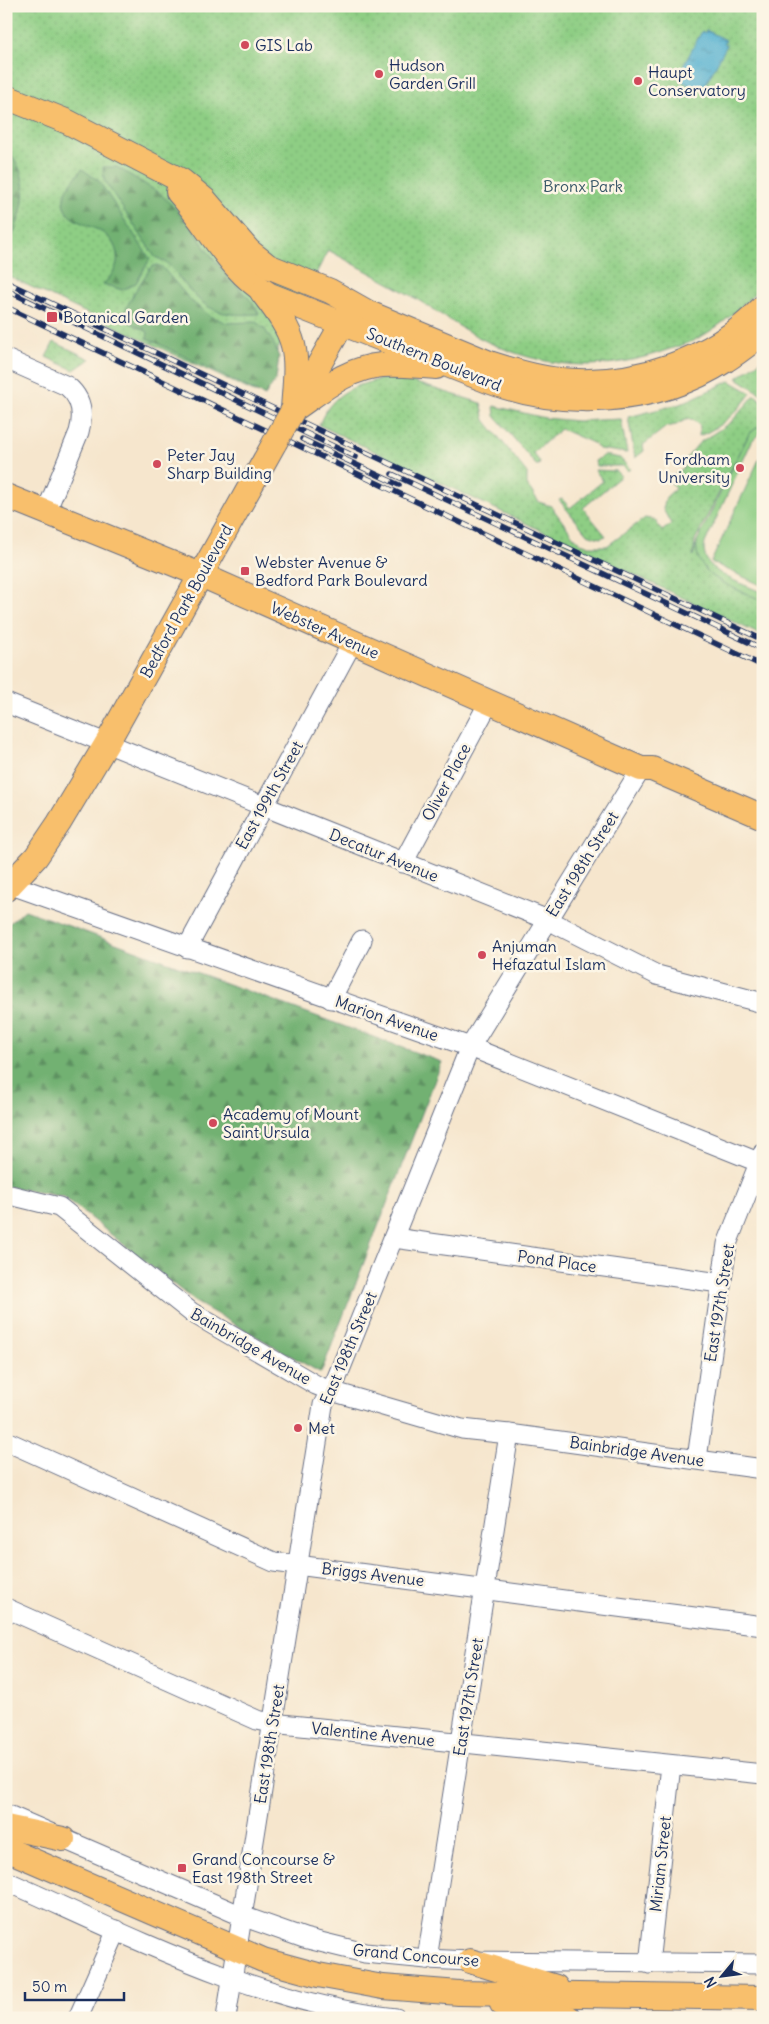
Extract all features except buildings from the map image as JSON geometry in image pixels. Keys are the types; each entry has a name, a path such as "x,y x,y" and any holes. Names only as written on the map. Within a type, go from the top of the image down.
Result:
{"main road":[{"name":"Southern Boulevard","path":"6,96 68,122 182,181 198,192 222,217 249,251 268,266 330,291 348,314 457,369 502,387 542,396 567,399 625,396 660,389 705,372 726,361 763,333"},
{"name":"Southern Boulevard","path":"152,166 196,213 231,262 261,290 293,305 348,314 369,313 492,364 535,376 581,381 629,377 676,364 719,343 738,330 763,307"},
{"path":"261,290 279,314 293,344 293,410"},
{"name":"Bedford Park Boulevard","path":"8,886 36,857 55,830 107,743 200,574 348,314"},
{"path":"293,410 338,379 364,368 390,365 457,369"},
{"name":"Webster Avenue","path":"6,496 200,574 352,643 641,769 652,769 763,817"},
{"name":"Webster Avenue","path":"641,769 648,779 763,830"},
{"path":"6,1827 63,1839"},
{"name":"Grand Concourse","path":"6,1849 262,1960 318,1976 383,1987 459,1993 763,1998"},
{"path":"470,1961 584,1995"},
{"path":"459,1993 526,2010 569,2018"}],"street":[{"path":"6,359 67,386 73,390 79,401 82,414 79,432 46,512"},
{"name":"East 199th Street","path":"187,948 352,643"},
{"name":"Decatur Avenue","path":"6,702 548,920 657,976 763,1003"},
{"name":"Oliver Place","path":"403,863 490,702"},
{"name":"East 198th Street","path":"226,2018 323,1405 331,1391 394,1238 470,1047 641,769"},
{"name":"Marion Avenue","path":"8,886 470,1047 762,1160"},
{"path":"331,999 362,940"},
{"name":"East 197th Street","path":"696,1459 727,1244 762,1160"},
{"name":"Bainbridge Avenue","path":"6,1194 59,1207 191,1312 316,1385 331,1391 462,1429 763,1468"},
{"name":"Pond Place","path":"394,1238 720,1283"},
{"name":"East 197th Street","path":"427,1959 509,1434"},
{"name":"Briggs Avenue","path":"6,1441 274,1562 485,1588 763,1626"},
{"name":"Valentine Avenue","path":"6,1608 257,1720 763,1774"},
{"name":"Miriam Street","path":"649,1964 671,1765"},
{"name":"Grand Concourse","path":"6,1814 242,1916 273,1928 332,1946 365,1953 470,1961 763,1964"},
{"path":"6,1881 232,1979 333,2008 396,2018"},
{"path":"78,2018 117,1930"}],"green space":[{"name":"Bronx Park","path":"6,6 763,6 763,285 723,322 689,343 624,362 581,365 539,360 486,341 415,298 328,250 256,393 6,275"},
{"path":"6,148 15,160 21,173 23,198 17,225 6,251"},
{"path":"103,167 117,167 161,194 193,228 205,248 253,303 259,314 236,314 218,311 210,308 194,295 170,266 155,257 104,180"},
{"path":"82,169 99,181 150,259 136,283 122,290 103,284 112,274 117,263 117,254 113,244 107,236 74,219 64,207 67,191 72,181"},
{"path":"157,265 162,267 191,301 210,316 227,323 256,322 264,328 273,342 279,357 276,379 265,396 147,338 148,332 121,318 151,267"},
{"path":"54,342 90,359 74,370 46,357"},
{"path":"763,359 763,395 737,378"},
{"path":"387,378 403,379 481,403 485,420 527,473 527,485 539,502 551,506 574,537 581,543 590,546 607,546 645,518 655,520 662,531 671,524 663,509 666,497 675,489 669,480 686,465 684,461 699,443 731,422 755,395 763,402 763,423 749,434 695,540 693,556 697,541 697,554 709,573 729,586 763,601 763,636 319,425 330,405 338,397 354,387"},
{"path":"730,381 751,393 728,419 714,429 699,436 700,426 692,419 666,427 643,445 644,451 635,458 628,417 680,404"},
{"path":"494,406 545,418 577,421 621,419 627,453 599,449 593,443 561,429 533,453 540,462 539,465 536,465 495,416"},
{"path":"763,423 763,430 752,441 705,543 704,553 708,562 715,569 763,593 763,601 729,586 709,573 697,554 697,541 749,434"},
{"path":"763,451 763,586 711,562"},
{"path":"604,455 620,458 630,469 628,471 623,466 596,466 595,461"},
{"path":"595,470 616,471 621,476 583,508 606,536 600,538 587,534 559,500 562,499 570,508 603,481"},
{"name":"Academy of Mount Saint Ursula","path":"25,910 442,1062 321,1373 197,1303 64,1197 6,1186 6,926"}],"water":[{"path":"706,30 726,40 724,43 727,45 703,89 700,87 698,90 680,80 681,77 678,76 702,31 705,33"}],"railway":[{"path":"6,282 763,640"},
{"path":"6,290 356,457"},
{"path":"6,307 763,666"},
{"path":"302,439 399,485"},
{"path":"392,474 763,649"}],"place":[{"name":"GIS Lab","path":"245,45"},
{"name":"Hudson Garden Grill","path":"379,74"},
{"name":"Haupt Conservatory","path":"638,81"},
{"name":"Botanical Garden","path":"52,317"},
{"name":"Peter Jay Sharp Building","path":"157,464"},
{"name":"Fordham University","path":"740,468"},
{"name":"Webster Avenue & Bedford Park Boulevard","path":"245,571"},
{"name":"Anjuman Hefazatul Islam","path":"482,955"},
{"name":"Academy of Mount Saint Ursula","path":"213,1123"},
{"name":"Met","path":"298,1428"},
{"name":"Grand Concourse & East 198th Street","path":"182,1868"}]}
